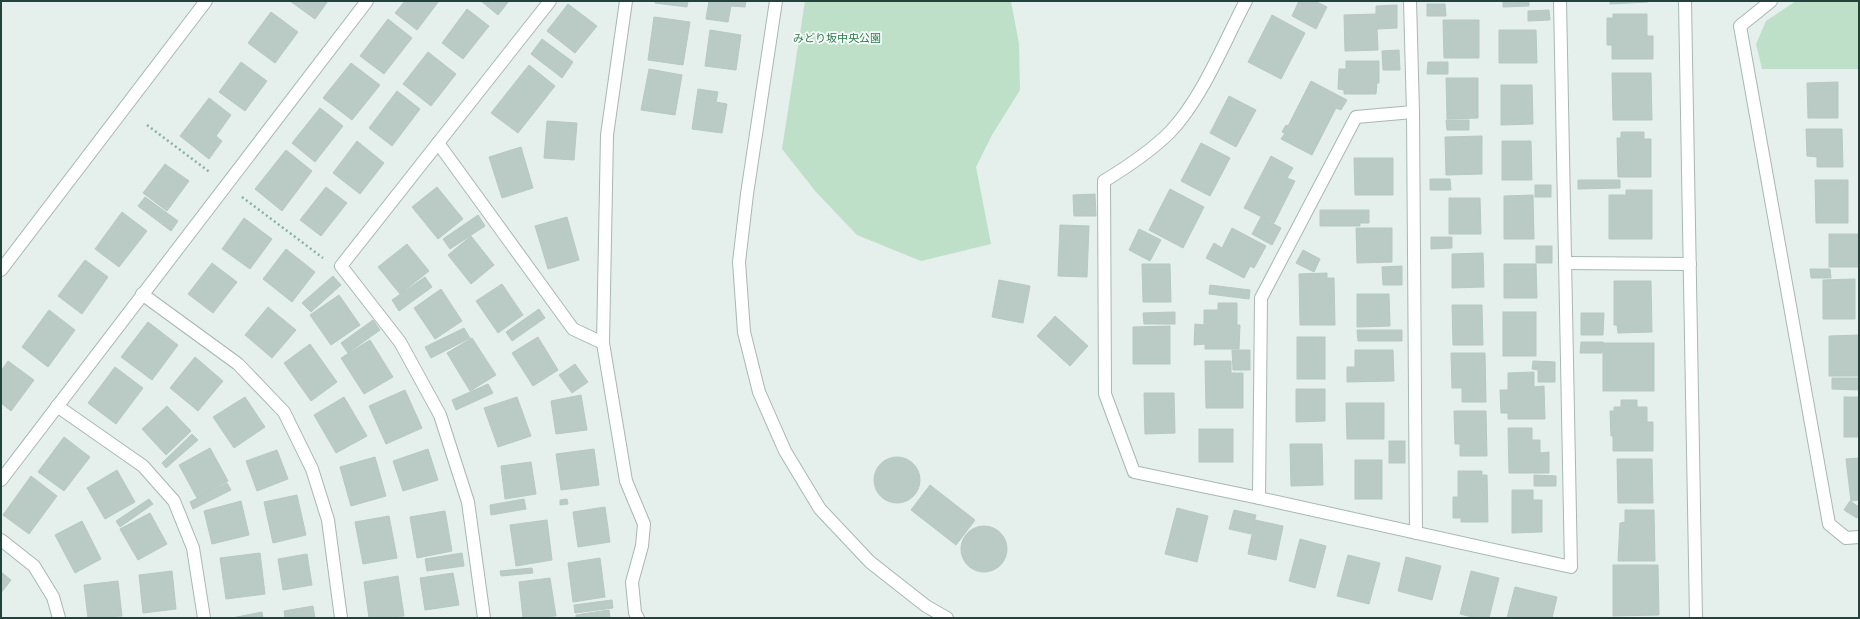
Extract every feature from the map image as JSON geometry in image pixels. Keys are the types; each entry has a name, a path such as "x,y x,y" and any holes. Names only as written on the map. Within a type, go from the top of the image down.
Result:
{"street":[{"path":"1,270 206,1"},
{"path":"1,480 367,1"},
{"path":"484,618 468,502 440,415 400,342 341,266 550,1"},
{"path":"626,1 607,135 603,343 626,481 644,524 642,546 632,582 635,613 638,618"},
{"path":"776,1 748,186 739,262 744,332 759,392 784,451 820,509 870,562 926,606 947,618"},
{"path":"1246,1 1197,97 1170,132 1134,163 1104,181 1105,394 1134,472 1571,567 1560,1"},
{"path":"1410,1 1413,112 1416,533"},
{"path":"1685,1 1696,618"},
{"path":"1771,1 1740,26 1829,524 1846,538 1859,537"},
{"path":"1259,498 1261,298 1356,117 1413,112"},
{"path":"438,143 573,329 603,343"},
{"path":"1565,263 1690,264"},
{"path":"142,294 238,364 284,412 312,469 328,520 341,618"},
{"path":"57,406 143,466 174,501 193,548 204,618"},
{"path":"1,540 34,566 53,596 59,618"}],"path":[{"path":"147,125 216,177"},
{"path":"241,196 329,262 341,266"}],"green space":[{"name":"みどり坂中央公園","path":"805,1 1011,1 1019,44 1020,90 992,135 976,167 991,244 921,261 857,235 816,192 782,149"},
{"path":"1796,1 1859,1 1859,69 1762,69 1756,44 1766,21"}],"building":[{"path":"290,1 328,1 315,19"},
{"path":"405,1 439,1 417,30 395,13"},
{"path":"481,1 509,1 498,15"},
{"path":"655,1 688,1 687,7 655,3"},
{"path":"709,1 746,1 745,7 731,6 728,22 706,19"},
{"path":"1299,1 1315,1 1327,7 1316,29 1292,16"},
{"path":"1503,1 1529,1 1529,6 1503,7"},
{"path":"1610,1 1648,1 1648,2 1610,4"},
{"path":"568,4 597,26 575,53 547,31"},
{"path":"1427,4 1445,4 1446,16 1427,16"},
{"path":"1397,5 1397,28 1377,29 1378,50 1345,51 1344,15 1376,14 1376,6"},
{"path":"467,9 489,26 463,59 442,43"},
{"path":"1549,10 1550,20 1528,21 1528,11"},
{"path":"271,12 298,32 275,63 248,43"},
{"path":"1613,14 1647,14 1647,36 1653,36 1653,59 1612,59 1612,45 1607,45 1607,18 1613,18"},
{"path":"1272,15 1305,33 1281,79 1248,62"},
{"path":"654,17 690,22 683,65 648,60"},
{"path":"388,19 412,38 384,74 360,56"},
{"path":"1443,20 1479,20 1479,58 1444,58"},
{"path":"710,30 741,35 736,70 705,66"},
{"path":"1499,30 1536,30 1537,63 1499,63"},
{"path":"542,39 573,62 562,78 531,54"},
{"path":"1399,50 1400,70 1383,70 1382,51"},
{"path":"428,52 456,74 431,106 403,84"},
{"path":"1346,61 1379,61 1379,83 1377,83 1376,94 1344,94 1344,90 1338,89 1339,69 1346,69"},
{"path":"241,62 267,81 245,111 219,92"},
{"path":"1428,62 1448,62 1448,74 1427,74"},
{"path":"351,63 380,85 352,120 323,98"},
{"path":"529,65 555,86 518,133 491,113"},
{"path":"649,69 682,75 675,115 641,110"},
{"path":"1612,73 1651,73 1652,120 1613,120"},
{"path":"1446,78 1478,78 1478,118 1447,119"},
{"path":"1311,81 1347,100 1341,110 1336,108 1312,155 1281,139 1285,133 1282,132 1286,125 1288,126"},
{"path":"1838,82 1838,118 1808,118 1807,83"},
{"path":"1501,85 1532,85 1533,124 1501,125"},
{"path":"698,89 718,92 716,102 727,104 722,133 692,129"},
{"path":"397,91 420,109 392,146 369,128"},
{"path":"1229,96 1256,110 1236,147 1210,133"},
{"path":"209,98 231,115 216,136 222,141 209,159 180,136"},
{"path":"320,108 343,126 315,162 292,143"},
{"path":"1446,120 1469,120 1469,130 1447,130"},
{"path":"547,121 577,123 574,160 544,158"},
{"path":"1806,129 1842,129 1843,167 1817,167 1817,157 1807,156"},
{"path":"1621,132 1644,132 1644,139 1651,139 1651,177 1618,177 1617,138 1621,138"},
{"path":"1482,136 1482,174 1446,175 1445,137"},
{"path":"357,141 384,163 360,194 333,173"},
{"path":"1502,141 1531,141 1532,180 1502,180"},
{"path":"1201,143 1230,158 1210,196 1181,181"},
{"path":"521,147 533,188 502,198 489,157"},
{"path":"286,150 312,171 282,211 255,189"},
{"path":"1271,156 1293,168 1287,178 1295,181 1274,223 1244,208"},
{"path":"1354,158 1393,158 1393,195 1355,195"},
{"path":"165,164 189,181 167,211 143,193"},
{"path":"1430,179 1450,179 1451,190 1430,190"},
{"path":"1578,180 1620,180 1620,188 1578,189"},
{"path":"1815,180 1848,180 1848,223 1816,223"},
{"path":"1535,185 1551,185 1551,197 1535,197"},
{"path":"326,187 347,203 321,236 300,220"},
{"path":"437,187 463,219 438,239 412,207"},
{"path":"1170,189 1204,207 1183,248 1149,230"},
{"path":"1626,190 1652,190 1652,239 1609,239 1609,195 1626,195"},
{"path":"1095,194 1096,216 1074,216 1073,195"},
{"path":"1533,195 1534,239 1504,239 1504,196"},
{"path":"145,197 178,221 171,231 138,206"},
{"path":"1449,198 1480,198 1481,234 1449,234"},
{"path":"1320,210 1369,210 1369,223 1360,223 1360,226 1320,226"},
{"path":"122,212 147,231 119,267 95,249"},
{"path":"478,215 485,226 450,249 443,239"},
{"path":"567,217 579,260 548,269 535,226"},
{"path":"1261,217 1281,228 1272,245 1252,234"},
{"path":"244,218 272,239 250,269 222,249"},
{"path":"1060,225 1089,226 1087,277 1058,276"},
{"path":"1232,228 1266,246 1254,268 1250,266 1244,278 1206,258 1214,243 1222,248"},
{"path":"1356,228 1392,228 1392,262 1357,263"},
{"path":"1139,229 1161,240 1150,261 1129,250"},
{"path":"1829,234 1859,234 1859,267 1829,267"},
{"path":"471,236 494,265 471,284 448,255"},
{"path":"1431,237 1452,237 1452,248 1431,249"},
{"path":"407,244 429,271 400,294 378,267"},
{"path":"1536,246 1552,246 1552,263 1536,263"},
{"path":"286,249 315,272 292,302 263,279"},
{"path":"1303,250 1320,259 1314,272 1296,263"},
{"path":"1483,253 1484,287 1452,288 1452,254"},
{"path":"85,260 108,277 82,314 58,296"},
{"path":"212,263 237,282 213,313 188,294"},
{"path":"1142,264 1170,264 1171,302 1143,302"},
{"path":"1504,264 1536,264 1537,298 1504,298"},
{"path":"1402,266 1402,285 1383,285 1382,267"},
{"path":"1810,269 1830,269 1831,278 1811,278"},
{"path":"1327,273 1327,278 1334,278 1335,325 1300,325 1299,274"},
{"path":"333,276 341,285 311,312 302,303"},
{"path":"425,277 432,287 399,311 392,300"},
{"path":"1855,279 1855,319 1823,319 1823,280"},
{"path":"999,280 1030,286 1023,323 992,317"},
{"path":"1614,281 1651,281 1652,332 1618,333 1617,325 1614,325"},
{"path":"502,284 523,315 498,333 476,301"},
{"path":"1210,285 1250,290 1249,299 1209,294"},
{"path":"441,289 462,321 435,339 414,308"},
{"path":"1357,294 1389,294 1390,326 1357,327"},
{"path":"339,295 360,325 331,345 310,315"},
{"path":"1218,303 1237,303 1237,325 1240,325 1239,349 1205,349 1205,344 1194,345 1195,324 1204,325 1204,310 1218,310"},
{"path":"1452,305 1482,305 1483,345 1453,345"},
{"path":"268,307 296,330 272,358 245,335"},
{"path":"539,309 545,318 512,341 506,332"},
{"path":"49,310 75,330 48,367 22,347"},
{"path":"1175,312 1175,324 1144,324 1143,313"},
{"path":"1503,312 1536,312 1536,356 1503,356"},
{"path":"1581,313 1604,313 1603,335 1581,335"},
{"path":"1055,316 1088,346 1070,366 1037,336"},
{"path":"373,320 380,330 348,353 341,343"},
{"path":"148,322 178,345 152,380 121,357"},
{"path":"1170,326 1170,364 1133,364 1133,327"},
{"path":"464,328 470,338 431,358 425,347"},
{"path":"1357,330 1402,330 1402,341 1358,341"},
{"path":"1859,335 1859,376 1829,376 1829,336"},
{"path":"538,337 558,370 533,386 512,353"},
{"path":"1297,337 1325,337 1325,379 1297,379"},
{"path":"472,338 496,375 470,391 447,353"},
{"path":"370,340 393,377 364,394 341,358"},
{"path":"1581,342 1603,342 1602,353 1580,353"},
{"path":"1603,343 1654,343 1654,391 1603,391"},
{"path":"310,344 337,382 311,401 284,363"},
{"path":"1232,350 1250,350 1250,370 1233,370"},
{"path":"1355,350 1393,350 1394,381 1347,382 1347,367 1355,367"},
{"path":"1451,353 1485,353 1486,402 1462,402 1462,388 1452,388"},
{"path":"195,357 223,381 198,411 170,388"},
{"path":"8,361 34,380 11,411 1,403 1,371"},
{"path":"1205,361 1231,361 1231,373 1243,373 1243,408 1206,408"},
{"path":"1533,361 1555,362 1555,382 1538,382 1538,370 1532,369"},
{"path":"575,364 588,382 572,393 559,375"},
{"path":"115,367 143,388 116,424 88,403"},
{"path":"1534,372 1534,387 1544,386 1545,419 1508,419 1508,413 1501,413 1500,390 1508,390 1508,373"},
{"path":"1832,378 1859,378 1859,390 1832,389"},
{"path":"488,384 493,393 456,410 452,400"},
{"path":"1296,389 1325,389 1325,421 1296,422"},
{"path":"405,390 422,428 386,444 369,406"},
{"path":"1144,393 1174,393 1175,433 1145,434"},
{"path":"581,395 587,430 556,434 551,401"},
{"path":"245,397 265,427 234,448 213,417"},
{"path":"344,397 367,436 336,453 314,415"},
{"path":"517,397 531,436 498,447 484,408"},
{"path":"1844,397 1859,397 1859,437 1844,437"},
{"path":"1621,400 1637,400 1637,407 1647,407 1647,422 1653,422 1653,451 1613,451 1610,411 1614,411 1614,407 1621,407"},
{"path":"1346,403 1384,403 1384,439 1347,439"},
{"path":"167,406 191,431 166,455 142,429"},
{"path":"1454,411 1486,411 1487,456 1460,456 1460,444 1455,444"},
{"path":"1508,428 1532,428 1532,440 1540,440 1540,453 1549,452 1549,473 1509,473"},
{"path":"1199,429 1233,429 1233,462 1199,462"},
{"path":"192,434 198,440 166,468 162,463"},
{"path":"64,437 90,457 64,491 38,472"},
{"path":"1389,441 1405,441 1405,463 1389,463"},
{"path":"1290,444 1322,444 1323,485 1291,486"},
{"path":"210,448 228,481 197,498 179,465"},
{"path":"428,449 438,480 403,491 393,461"},
{"path":"594,449 599,485 561,490 556,454"},
{"path":"277,450 288,479 257,491 246,461"},
{"path":"375,457 386,496 351,506 340,467"},
{"path":"892,457 902,457 910,461 916,467 920,475 920,485 916,493 910,499 902,503 892,503 884,499 878,493 874,485 874,475 878,467 884,461"},
{"path":"1859,458 1859,500 1851,501 1846,459"},
{"path":"1617,459 1652,459 1653,503 1618,503"},
{"path":"1355,460 1382,460 1382,499 1355,499"},
{"path":"531,462 536,494 505,499 501,466"},
{"path":"117,470 135,502 105,519 87,488"},
{"path":"1458,471 1482,471 1482,475 1487,475 1488,522 1461,522 1461,518 1453,518 1453,497 1458,497"},
{"path":"1534,475 1556,476 1556,486 1534,486"},
{"path":"31,476 57,496 29,534 3,515"},
{"path":"227,483 231,490 193,509 190,502"},
{"path":"930,485 975,520 956,545 911,510"},
{"path":"1512,490 1533,490 1533,500 1542,500 1542,532 1512,533"},
{"path":"297,495 306,535 273,543 264,502"},
{"path":"149,499 153,504 120,527 116,521"},
{"path":"524,499 526,509 491,515 490,505"},
{"path":"567,499 568,504 560,505 560,500"},
{"path":"241,501 249,535 212,544 204,511"},
{"path":"1850,501 1859,507 1859,515 1857,518 1844,510"},
{"path":"605,507 610,542 578,547 573,512"},
{"path":"1177,508 1208,516 1197,562 1165,554"},
{"path":"1234,510 1256,515 1251,534 1229,529"},
{"path":"1625,510 1654,510 1655,561 1618,561 1620,523 1625,522"},
{"path":"445,511 452,551 417,558 410,517"},
{"path":"150,513 167,544 138,560 120,529"},
{"path":"389,516 397,558 363,564 355,522"},
{"path":"547,520 552,560 516,566 510,525"},
{"path":"1255,520 1283,526 1276,560 1248,554"},
{"path":"82,521 101,559 75,573 55,535"},
{"path":"989,526 993,527 1003,536 1006,540 1006,558 997,568 989,572 979,572 971,568 962,558 961,544 965,536 975,527"},
{"path":"1300,539 1326,546 1315,588 1289,581"},
{"path":"260,553 265,594 226,599 220,558"},
{"path":"462,553 464,566 427,571 425,559"},
{"path":"307,554 312,585 283,590 278,559"},
{"path":"1348,555 1380,563 1369,604 1337,596"},
{"path":"1406,557 1441,566 1432,600 1398,591"},
{"path":"600,558 605,597 573,602 568,563"},
{"path":"1613,565 1658,565 1659,615 1613,616"},
{"path":"532,568 533,573 501,576 500,571"},
{"path":"172,571 176,609 143,613 139,575"},
{"path":"1471,571 1499,578 1489,618 1476,618 1460,614"},
{"path":"1,572 11,580 1,593"},
{"path":"453,573 459,605 425,610 420,578"},
{"path":"398,576 404,616 369,618 364,582"},
{"path":"550,578 556,616 523,618 519,582"},
{"path":"118,581 122,616 88,618 84,585"},
{"path":"1515,587 1557,597 1552,618 1507,618"},
{"path":"612,600 613,608 575,613 574,605"},
{"path":"313,606 315,618 285,618 284,611"},
{"path":"609,610 610,618 576,618 576,615"},
{"path":"262,612 263,618 232,618"}]}
